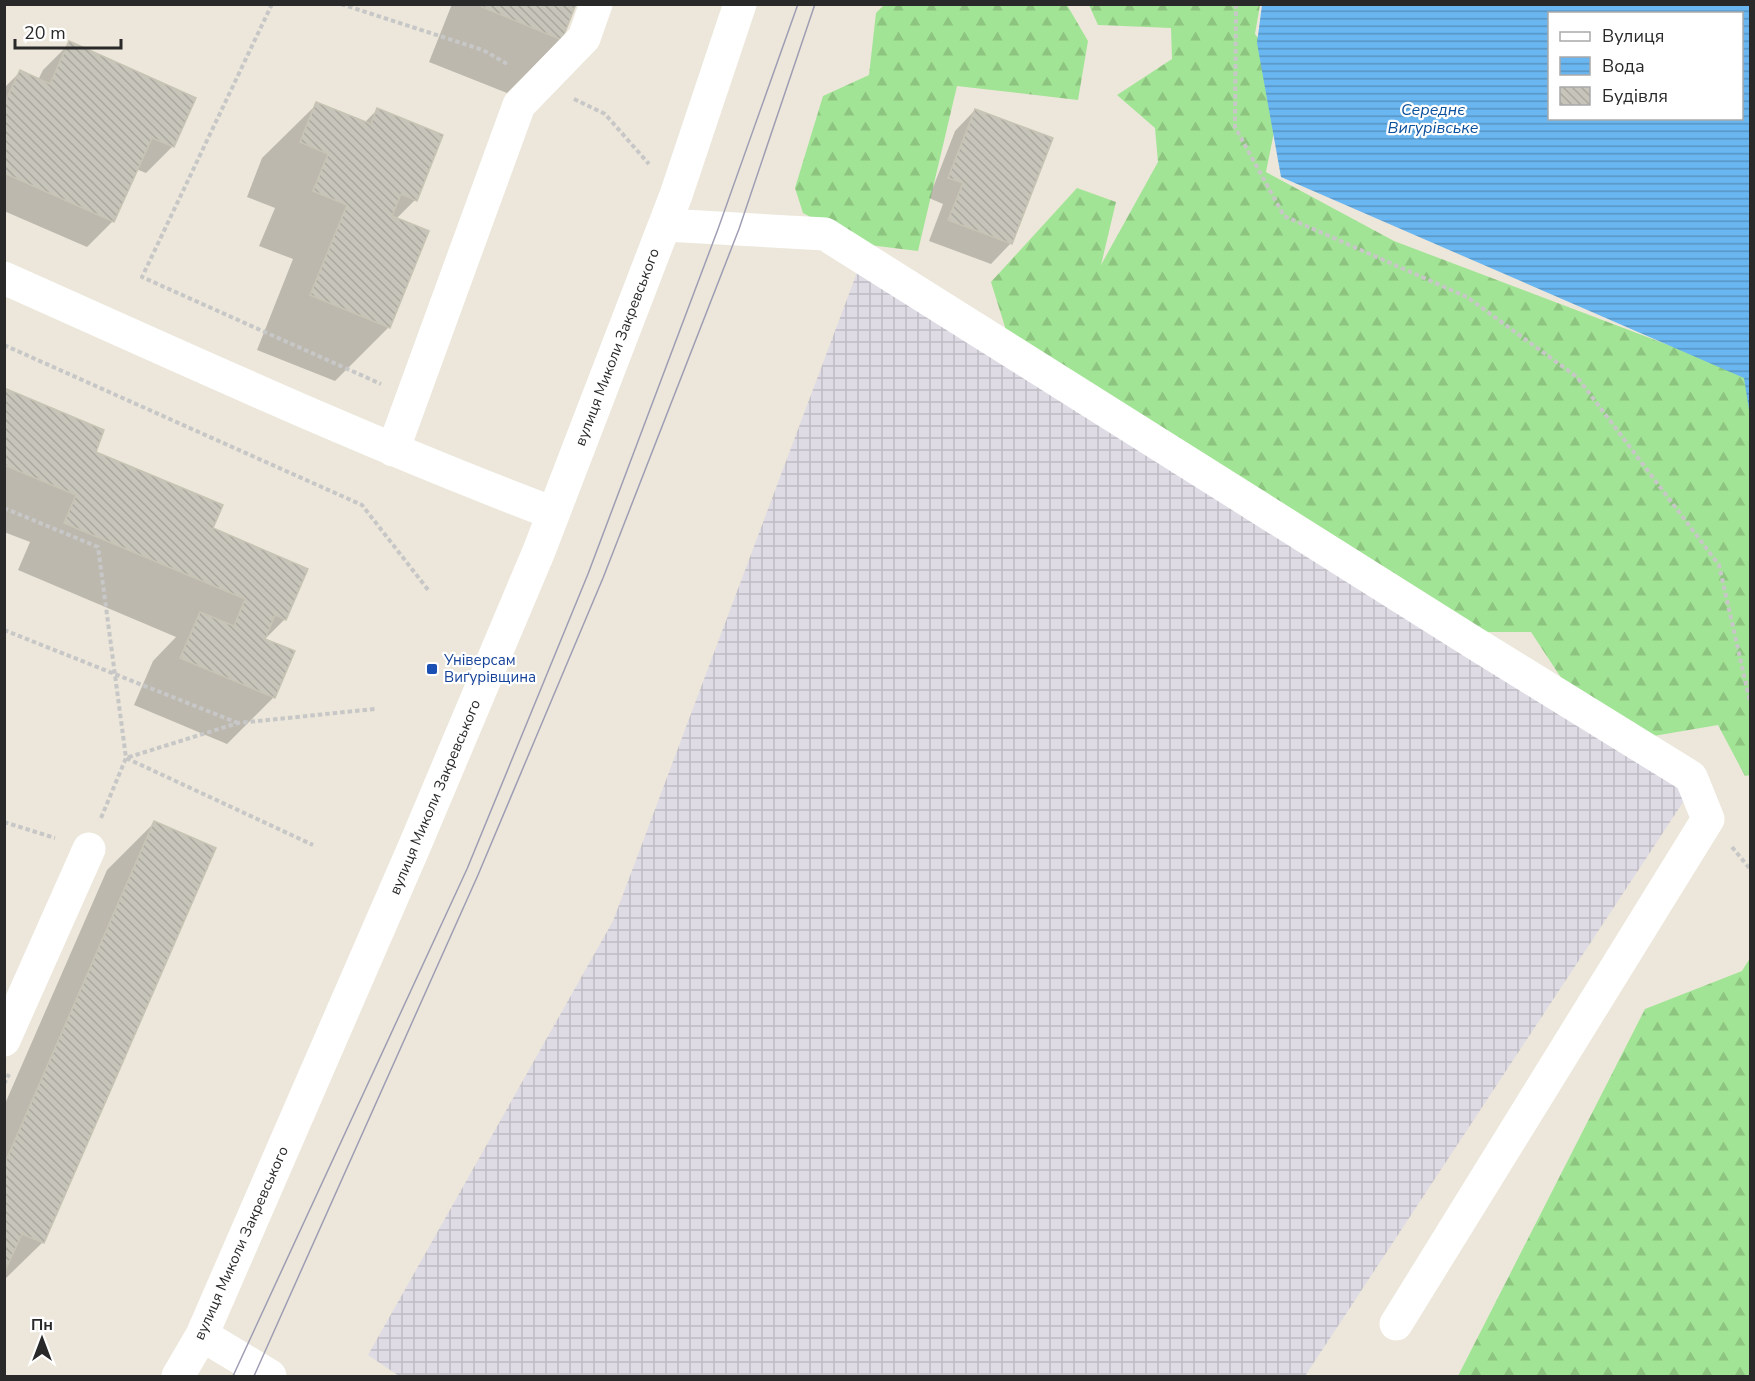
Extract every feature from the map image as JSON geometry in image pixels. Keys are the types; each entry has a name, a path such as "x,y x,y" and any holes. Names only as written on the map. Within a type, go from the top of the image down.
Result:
{"street":[{"path":"393,450 519,105 584,38 596,4"},
{"name":"вулиця Миколи Закревського","path":"178,1377 202,1335 411,856 535,561 671,210 740,4"},
{"path":"671,210 825,234 1691,777 1708,819 1396,1324"},
{"path":"4,278 393,450 553,513"},
{"path":"4,1040 88,849"},
{"path":"202,1335 270,1377"}],"path":[{"path":"272,4 142,277 412,398"},
{"path":"341,4 483,50 540,83 605,114 671,210"},
{"path":"1236,4 1236,127 1284,216 1467,297 1577,377 1719,565 1750,702"},
{"path":"4,345 362,505 429,591"},
{"path":"4,508 98,547 126,758 88,849 4,822"},
{"path":"4,630 238,723"},
{"path":"126,758 238,723 375,708"},
{"path":"126,758 313,845"}],"shaded area":[{"path":"867,246 1701,775 1305,1376 399,1376 368,1355 613,921"}],"green space":[{"path":"884,5 1067,5 1088,41 1078,100 957,86 918,251 861,244 803,213 795,188 823,96 869,75 876,13"},
{"path":"1089,5 1260,5 1255,34 1286,72 1266,172 1394,241 1750,376 1750,775 1745,776 1718,725 1636,739 1581,708 1531,632 1465,632 1006,330 991,282 1077,188 1116,202 1101,265 1158,162 1155,128 1117,95 1172,59 1171,28 1098,25"},
{"path":"1750,958 1750,1376 1458,1376 1645,1009 1742,971"}],"water":[{"name":"Середнє Вигурівське","path":"1262,5 1750,5 1750,416 1744,378 1281,177 1257,43"}],"building":[{"path":"483,4 576,4 562,40 482,7"},
{"path":"69,41 196,98 174,147 152,138 114,222 4,173 4,104 20,70 50,84"},
{"path":"316,102 371,124 377,108 443,135 417,201 401,194 392,216 429,231 390,328 310,295 347,205 313,191 328,154 300,142"},
{"path":"975,109 1053,138 1012,244 948,220 963,183 948,178"},
{"path":"4,388 104,430 96,452 223,505 213,528 308,569 286,620 275,615 265,639 295,651 275,698 180,658 200,612 234,626 245,599 64,523 76,495 4,465"},
{"path":"154,821 216,848 44,1243 22,1234 4,1273 4,1165"}],"tram line":[{"path":"233,1376 467,869 588,574 718,229 798,4"},
{"path":"254,1376 478,875 603,578 739,229 815,4"}],"place":[{"name":"Універсам Виґурівщина","path":"432,669"}]}
